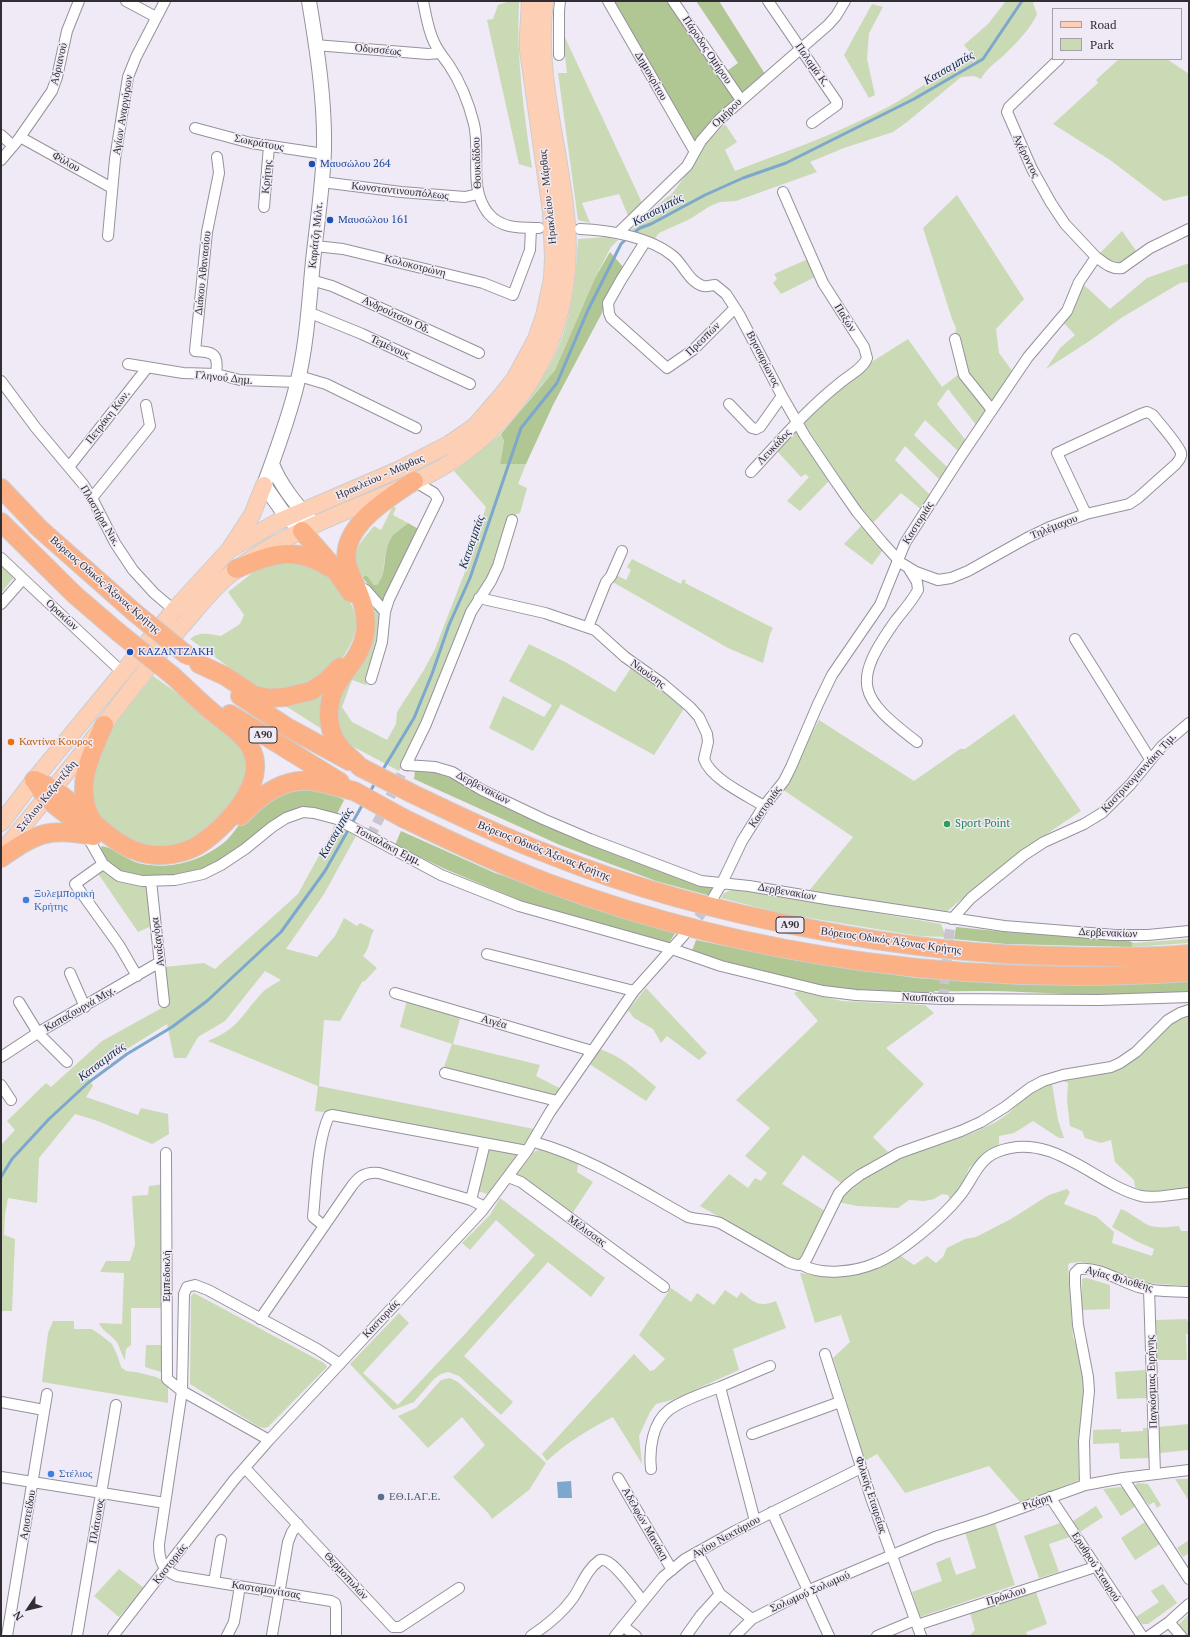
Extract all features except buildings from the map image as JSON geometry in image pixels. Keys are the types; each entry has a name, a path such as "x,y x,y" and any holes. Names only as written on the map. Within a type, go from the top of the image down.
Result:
{"highway":[{"path":"193,660 225,676 254,695 263,698 291,696 307,692 318,687 332,676 354,649 358,637 360,621 349,578 347,562 348,545 366,516 414,481"},
{"name":"Βόρειος Οδικός Άξονας Κρήτης","path":"1,488 39,528 134,612 225,685 267,714 324,749 413,794 518,843 603,875 696,904 776,923 882,942 937,949 1015,956 1095,957 1189,954"},
{"name":"Βόρειος Οδικός Άξονας Κρήτης","path":"1,522 75,595 118,632 173,676 227,712 354,791 403,818 472,851 548,883 680,924 745,941 794,951 872,963 936,970 1042,976 1109,976 1189,972"},
{"path":"308,528 349,578 363,602 366,614 364,640 354,662 332,691 329,704 330,728 335,740 360,767"},
{"path":"236,569 272,555 292,553 318,561 349,578"},
{"path":"1,858 30,839 43,833 57,831 93,831 146,854 161,855 178,854 196,846 218,830 234,813 247,793 253,776 255,762 254,756 249,745 239,732 212,711 173,676"},
{"path":"93,831 86,808 83,787 88,764 104,725"},
{"path":"34,780 50,793 57,808 123,852 142,859 158,862 178,859 198,852 218,840 255,801 271,790 294,781 318,782 354,791"}],"main road":[{"name":"Ηρακλείου - Μάρθας","path":"287,518 400,470 462,436 483,418 509,386 521,369 536,339 544,316 550,290 554,244 552,212 528,50 530,1"},
{"name":"Ηρακλείου - Μάρθας","path":"308,528 435,471 464,453 482,439 502,420 525,390 537,370 551,340 560,313 568,272 568,241 564,195 544,65 543,26 545,1"},
{"path":"229,550 252,515 264,485"},
{"name":"Στέλιου Καζαντζίδη","path":"1,823 122,672 174,610 229,550 287,518"},
{"name":"Στέλιου Καζαντζίδη","path":"1,853 104,725 145,670 210,592 236,569 261,553 308,528"}],"street":[{"name":"Αδριανού","path":"1,160 20,137 49,97 54,87 67,31 79,1"},
{"path":"126,1 156,17"},
{"name":"Αγίων Αναργύρων","path":"108,236 112,188 129,72 165,1"},
{"name":"Καράτζη Μιλτ.","path":"264,485 272,464 298,379 308,312 322,182 324,154 321,101 309,1"},
{"name":"Θουκιδίδου","path":"423,1 432,38 462,89 474,124 477,144 476,179 478,194 486,211 496,222 507,226 535,228 530,250 513,295"},
{"path":"559,55 560,1"},
{"name":"Δημοκρίτου","path":"608,1 695,152"},
{"name":"Πάροδος Ομήρου","path":"673,1 741,100"},
{"name":"Παλαμά Κ.","path":"768,1 838,104 812,123"},
{"name":"Ομήρου","path":"621,234 687,166 701,141 720,119 833,20 845,1"},
{"name":"Οδυσσέως","path":"315,45 404,53 440,53"},
{"name":"Αχέροντος","path":"1058,60 1009,107 1007,112 1032,169 1051,203 1065,224 1096,257"},
{"name":"Σωκράτους","path":"195,128 250,143 324,154"},
{"path":"1,135 13,146"},
{"name":"Φύλου","path":"20,137 112,188"},
{"name":"Κρήτης","path":"264,207 269,146"},
{"name":"Διάκου Αθανασίου","path":"216,374 217,363 215,356 208,352 195,351 207,232 218,179 217,157"},
{"name":"Κωνσταντινουπόλεως","path":"322,182 417,194 465,197 478,194"},
{"name":"Παξών","path":"783,192 823,283 864,347 867,356 867,360 863,365 827,393 797,422"},
{"name":"Βησσαρίωνος","path":"580,229 621,234 642,241 674,256 696,283 702,286 715,285 726,294 782,396 818,456 858,512 897,559"},
{"path":"1096,257 1110,267 1118,269 1122,268 1150,248 1189,229"},
{"name":"Πρεσπών","path":"642,241 608,303 609,313 611,318 666,367 669,368 693,350 735,308"},
{"name":"Κολοκοτρώνη","path":"315,246 343,249 483,283 513,295"},
{"name":"Καστοριάς","path":"713,898 722,883 742,841 764,806 784,781 832,675 877,609 887,588 897,559 912,530 1034,349 1067,311 1079,282 1096,257"},
{"name":"Ανδρούτσου Οδ.","path":"311,280 332,286 479,353"},
{"name":"Τεμένους","path":"308,312 368,337 470,384"},
{"path":"955,339 964,375 992,410"},
{"name":"Γληνού Δημ.","path":"128,364 182,373 216,374 240,380 298,379 321,382 416,428"},
{"name":"Πετράκη Κων.","path":"69,467 147,368"},
{"name":"Πλαστήρα Νικ.","path":"1,381 36,428 69,467 92,498 115,543 127,560 154,593 174,610"},
{"path":"729,404 752,428 756,429 760,428 782,396"},
{"path":"92,498 150,426 146,405"},
{"name":"Τηλέμαχου","path":"897,559 909,569 931,578 947,580 968,571 1039,532 1086,514 1119,508 1132,503 1180,459 1181,453 1178,448 1153,415 1146,412 1057,454 1086,514"},
{"name":"Λευκάδος","path":"751,472 797,422"},
{"path":"272,464 281,482 302,511 308,528"},
{"path":"371,679 382,642 385,612 389,599 438,499 434,493 414,481"},
{"path":"264,485 287,518 308,528"},
{"path":"479,598 498,566 512,520"},
{"path":"588,627 606,582 611,576 622,551"},
{"name":"Ορακίων","path":"1,558 122,672"},
{"name":"Τηλέμαχου","path":"909,569 917,582 918,590 888,632 871,660 866,680 868,692 877,708 892,723 917,742"},
{"path":"1,604 23,578"},
{"path":"349,578 366,590 385,612"},
{"name":"Ναούσης","path":"479,598 545,613 595,630 625,657 656,678 690,707 699,717 707,734 708,742 704,759 711,772 732,787 764,806"},
{"name":"Δερβενακίων","path":"479,598 469,616 426,724 406,765 435,767 447,770 482,790 543,819 590,839 701,880 749,886 1004,926 1115,935 1148,935 1189,931"},
{"path":"1075,639 1150,759"},
{"name":"Καστρινογιαννάκη Τιμ.","path":"952,919 976,894 1024,855 1044,842 1102,814 1130,785 1150,759 1189,723"},
{"name":"Τσικαλάκη Εμμ.","path":"93,831 103,864 123,878 151,881 181,879 210,871 228,862 280,822 297,814 314,813 337,819 441,875 519,906 672,949"},
{"path":"103,864 75,884 119,945 137,976"},
{"name":"Αναξαγόρα","path":"151,881 164,1002"},
{"name":"Καστοριάς","path":"113,1636 245,1468 269,1440 485,1207 534,1142 546,1117 634,991 684,935"},
{"name":"Ναυπάκτου","path":"672,949 721,966 823,991 856,995 943,999 1074,1000 1189,997"},
{"path":"487,954 634,991"},
{"name":"Καπαζουρνά Μιχ.","path":"1,1057 38,1033 160,962"},
{"path":"70,973 84,1007"},
{"name":"Αιγέα","path":"395,993 592,1051"},
{"path":"19,1002 38,1033 67,1062"},
{"path":"802,1265 815,1243 839,1193 860,1175 899,1153 961,1131 980,1122 1005,1107 1030,1088 1043,1081 1063,1075 1111,1067 1120,1063 1136,1052 1168,1020 1189,1010"},
{"path":"445,1073 557,1101"},
{"path":"1,1085 11,1100"},
{"path":"324,1226 313,1217 320,1153 325,1126 329,1116 527,1151"},
{"path":"534,1142 559,1149 588,1162 688,1216 698,1219 713,1220 720,1223 788,1262 816,1270 847,1270 876,1263 887,1257 920,1233 958,1199 983,1161 996,1152 1005,1149 1032,1148 1047,1150 1064,1157 1129,1192 1142,1196 1156,1197 1189,1193"},
{"path":"471,1200 484,1143"},
{"name":"Εμπεδοκλή","path":"166,1153 167,1380 182,1391"},
{"path":"340,1364 325,1354 260,1319 354,1182 360,1176 367,1173 379,1173 471,1200 485,1207"},
{"name":"Μέλισσας","path":"508,1177 521,1182 664,1287"},
{"name":"Αγίας Φιλοθέης","path":"1085,1485 1084,1441 1089,1392 1088,1377 1078,1325 1075,1273 1079,1269 1092,1270 1149,1289 1189,1292"},
{"name":"Εμπεδοκλή","path":"166,1570 161,1562 159,1544 182,1391 185,1289 189,1286 195,1285 203,1287 260,1319"},
{"name":"Παγκόσμιας Ειρήνης","path":"1149,1289 1155,1474"},
{"name":"Φιλικής Εταιρείας","path":"825,1354 861,1468 921,1636"},
{"path":"651,1469 650,1454 652,1442 663,1416 673,1407 770,1366"},
{"path":"720,1386 755,1521"},
{"path":"182,1391 269,1440"},
{"name":"Αριστείδου","path":"7,1636 47,1394"},
{"path":"1,1402 44,1410"},
{"path":"752,1434 840,1402"},
{"name":"Πλάτωνος","path":"77,1636 116,1405"},
{"name":"Θερμοπυλών","path":"245,1468 393,1627 400,1627 459,1588"},
{"name":"Αγίου Νεκτάριου","path":"615,1636 672,1570 697,1552 772,1512 861,1468"},
{"name":"Ριζάρη","path":"891,1555 935,1536 988,1520 1085,1485 1122,1478 1189,1470"},
{"path":"1,1477 164,1503"},
{"name":"Αδελφών Μανάκη","path":"618,1478 672,1570"},
{"path":"1122,1478 1189,1579"},
{"name":"Ερυθρού Σταυρού","path":"1050,1497 1142,1636"},
{"path":"772,1512 829,1636"},
{"path":"272,1635 288,1542 291,1534 298,1524"},
{"path":"214,1582 222,1540"},
{"path":"697,1552 720,1594 752,1619"},
{"name":"Σολωμού Σολωμού","path":"735,1636 752,1619 809,1590 891,1555"},
{"path":"532,1636 553,1619 570,1602 586,1574 600,1560 606,1560 613,1565 643,1602"},
{"name":"Πρόκλου","path":"877,1636 916,1622 1096,1567"},
{"name":"Κασταμονίτσας","path":"166,1570 178,1576 331,1601 335,1603 336,1608 336,1636"},
{"path":"227,1636 234,1622 240,1586"},
{"path":"686,1636 701,1615 720,1594"},
{"path":"1149,1636 1169,1622 1189,1604"},
{"path":"1169,1622 1181,1636"},
{"path":"623,1626 636,1636"}],"green space":[{"path":"510,1 519,1 518,22 520,64 532,168 519,164 487,20 493,19 498,5"},
{"path":"611,1 671,1 735,100 695,143"},
{"path":"696,1 719,1 765,74 743,94 727,71 738,63"},
{"path":"1006,1 1035,1 1033,3 1037,14 1022,36 988,69 981,79 974,76 961,77 893,132 844,148 810,162 817,172 736,201 720,202 710,206 690,219 659,233 653,241 631,230 671,195 693,165 707,142 725,124 737,142 725,150 735,171 842,129 901,100 970,52 964,45 988,24"},
{"path":"872,4 883,7 869,33 867,59 875,95 869,98 844,55"},
{"path":"562,31 643,205 629,218 619,194 582,203 590,223 578,220 558,73 567,73"},
{"path":"1118,60 1168,60 1189,74 1189,195 1164,201 1110,160 1053,124 1098,83 1096,80"},
{"path":"957,195 1024,299 996,329 999,353 1013,372 991,403 968,375 955,334 956,328 923,228"},
{"path":"1122,231 1137,252 1118,265 1112,263 1099,254"},
{"path":"607,237 618,240 611,247 595,278 555,370 523,407 548,368 560,343 571,305 578,239"},
{"path":"610,252 624,268 607,296 602,313 553,405 526,464 500,464 504,441 501,434 555,370 595,278"},
{"path":"808,259 815,277 781,294 773,283 777,279 774,274"},
{"path":"1189,263 1189,282 1180,283 1121,318 1091,340 1046,369 1060,348 1075,335 1063,322 1083,284 1110,309 1147,278"},
{"path":"908,339 942,387 959,374 987,411 977,426 948,389 937,404 967,442 959,452 925,420 914,435 949,469 941,481 905,446 895,460 931,496 922,510 901,493 872,524 804,423 805,420 870,363"},
{"path":"797,430 830,480 800,511 787,501 809,477 805,474 801,477 777,451"},
{"path":"501,434 504,441 500,464 526,464 518,484 527,488 520,513 512,516 501,553 421,728 399,771 354,747 345,740 340,734 335,711 371,602 381,613 376,657 366,685 352,680 342,707 352,722 387,740 396,724 397,712 424,670 435,649 468,564 486,507 454,471"},
{"path":"393,506 396,508 393,515 408,523 391,538 388,543 382,575 377,586 364,576 363,578 356,562 357,550 363,539 374,526 381,530"},
{"path":"408,523 420,530 403,558 384,605 363,578 364,576 367,576 374,585 377,585 383,575 388,544 391,538"},
{"path":"862,525 883,550 872,565 844,544"},
{"path":"632,559 681,584 683,579 686,581 685,583 773,628 770,634 763,663 728,648 611,581 614,574 626,580 631,570 627,567"},
{"path":"298,561 319,571 328,577 344,593 354,611 356,626 354,636 350,646 341,660 301,688 264,690 248,681 190,639 193,636 201,634 221,636 240,624 244,615 228,592 255,571 270,562"},
{"path":"1,564 14,577 1,593"},
{"path":"529,644 569,664 615,692 633,665 685,707 654,755 561,704 533,751 489,728 503,696 544,717 552,705 509,681"},
{"path":"153,676 207,714 238,740 249,766 235,802 196,839 167,848 132,843 97,815 90,783 105,740 119,718"},
{"path":"329,685 325,731 284,705"},
{"name":"Sport Point","path":"1014,714 1081,811 1012,860 945,913 808,892 853,837 782,789 819,720 914,781 960,749 965,749"},
{"path":"415,771 433,772 463,782 700,882 713,889 711,896 656,881 560,845 414,779"},
{"path":"288,789 324,789 344,800 337,814 311,807 301,808 264,834 224,859 203,869 181,876 159,878 122,873 113,869 109,865 101,848 102,846 107,847 133,861 150,865 173,865 196,859 218,847 227,840 245,819"},
{"path":"334,825 356,836 324,894 286,949 317,957 335,936 344,918 357,926 360,923 374,930 363,956 377,968 365,981 362,982 340,1021 324,1020 319,1086 534,1129 522,1147 351,1115 315,1111 318,1086 208,1041 233,1026 263,992 281,980 265,971 225,1021 198,1037 186,1058 174,1058 167,1024 122,1052 88,1077 93,1086 86,1097 138,1115 141,1108 168,1114 169,1134 152,1144 98,1121 75,1114 39,1158 37,1203 8,1198 5,1214 4,1235 15,1239 12,1311 1,1311 1,1145 15,1130 7,1121 46,1083 51,1087 102,1041 169,1004 164,967 204,963 215,969 298,894 333,830"},
{"path":"401,831 495,873 676,932 668,944 519,900 445,869 395,845"},
{"path":"104,870 147,885 152,926 138,932 97,872"},
{"path":"738,887 941,924 946,937 919,936 779,913 721,898 724,893"},
{"path":"956,927 1016,933 1123,938 1133,943 1131,947 1006,944 954,939"},
{"path":"1189,939 1189,943 1131,947 1133,943"},
{"path":"696,940 794,960 916,978 1029,985 1089,985 1189,980 1189,991 1147,995 1084,995 999,991 935,991 931,994 846,990 807,984 748,969 692,951"},
{"path":"646,988 707,1053 699,1060 667,1036 661,1043 653,1029 634,1018 628,1010"},
{"path":"798,991 842,1001 925,1005 934,1013 886,1048 924,1084 873,1137 888,1152 854,1172 841,1183 803,1155 782,1184 825,1211 804,1256 799,1259 794,1259 700,1206 729,1174 748,1188 755,1178 761,1181 767,1173 745,1156 770,1128 736,1100 818,1021 794,993"},
{"path":"407,1000 461,1015 453,1044 540,1065 536,1076 561,1089 554,1097 443,1070 452,1044 400,1027"},
{"path":"1189,1015 1189,1190 1155,1193 1135,1187 1134,1180 1115,1162 1111,1140 1101,1143 1085,1138 1082,1131 1070,1126 1067,1101 1068,1083 1061,1080 1052,1084 1058,1120 1064,1138 1059,1138 1033,1121 1014,1133 999,1136 999,1146 981,1157 969,1168 964,1181 951,1201 948,1195 942,1194 934,1199 924,1201 909,1200 898,1208 857,1206 838,1202 841,1194 880,1166 913,1152 930,1148 973,1133 996,1122 1009,1113 1029,1093 1049,1082 1102,1072 1173,1021"},
{"path":"598,1049 606,1051 622,1060 656,1087 646,1101 588,1063"},
{"path":"487,1146 519,1153 488,1194 477,1191"},
{"path":"541,1148 559,1153 578,1164 577,1172 593,1182 572,1214 515,1176 534,1152"},
{"path":"164,1184 163,1308 131,1308 131,1345 126,1349 125,1360 117,1342 102,1328 99,1323 122,1324 124,1273 100,1272 106,1261 130,1261 135,1245 132,1196 148,1195 149,1186"},
{"path":"1067,1189 1070,1192 1064,1204 1097,1217 1114,1232 1112,1243 1152,1256 1154,1249 1136,1241 1112,1227 1121,1209 1149,1226 1179,1226 1181,1231 1189,1231 1189,1286 1146,1283 1096,1264 1081,1262 1070,1263 1068,1265 1073,1337 1077,1347 1084,1386 1084,1403 1078,1437 1079,1480 1021,1503 989,1466 905,1493 877,1454 865,1461 833,1358 850,1342 841,1315 815,1323 800,1273 815,1275 875,1268 901,1256 914,1265 927,1256 936,1263 943,1257 947,1248 965,1239 976,1237 1011,1219 1049,1195"},
{"path":"500,1198 605,1278 591,1297 548,1262 464,1356 513,1402 501,1415 459,1376 448,1372 441,1374 434,1379 414,1402 393,1410 350,1364 399,1313 409,1323 363,1373 398,1405 466,1333 535,1255 496,1220 470,1250 462,1243 490,1215"},
{"path":"1084,1278 1110,1285 1110,1309 1082,1310 1082,1279"},
{"path":"671,1288 691,1302 697,1293 714,1305 725,1290 737,1298 741,1292 753,1301 761,1304 776,1301 786,1328 733,1349 739,1370 672,1400 656,1404 650,1412 639,1436 642,1464 613,1417 578,1436 547,1461 542,1454 634,1354 650,1371 654,1370 665,1359 639,1335"},
{"path":"194,1293 324,1363 327,1367 268,1427 259,1427 190,1384 191,1296"},
{"path":"1187,1319 1187,1321 1189,1321 1189,1334 1186,1334 1187,1360 1157,1360 1156,1320"},
{"path":"53,1321 74,1321 74,1329 92,1329 112,1344 121,1367 126,1371 156,1377 168,1383 168,1403 42,1382 48,1333"},
{"path":"146,1345 162,1345 163,1369 161,1372 145,1367"},
{"path":"1146,1370 1147,1398 1117,1399 1115,1372"},
{"path":"450,1378 458,1382 546,1463 529,1490 492,1519 453,1477 485,1445 462,1417 428,1448 398,1416 416,1408 441,1380"},
{"path":"1189,1424 1189,1450 1160,1453 1158,1427"},
{"path":"1143,1428 1148,1428 1149,1458 1120,1459 1119,1443 1093,1444 1093,1430 1121,1429 1121,1432 1143,1431"},
{"path":"1175,1479 1189,1480 1189,1501"},
{"path":"1138,1483 1148,1484 1161,1505 1157,1508 1154,1502 1149,1505 1135,1488 1135,1485"},
{"path":"1123,1488 1136,1506 1121,1516 1103,1489"},
{"path":"1096,1506 1103,1517 1080,1532 1073,1521"},
{"path":"1145,1522 1160,1544 1135,1560 1121,1538"},
{"path":"995,1523 1015,1585 920,1617 912,1592 942,1581 936,1563 950,1557 956,1575 976,1568 965,1532"},
{"path":"1060,1523 1070,1537 1049,1544 1059,1572 1039,1578 1024,1536"},
{"path":"1189,1540 1189,1553 1183,1557 1177,1548"},
{"path":"119,1569 144,1588 119,1617 94,1596"},
{"path":"1163,1584 1177,1603 1148,1624 1142,1624 1136,1617 1159,1602 1151,1591"},
{"path":"1036,1592 1047,1624 1026,1632 1028,1636 969,1636 975,1630 970,1613"},
{"path":"1189,1614 1189,1636 1187,1636 1178,1625"}],"water":[{"path":"571,1481 572,1498 558,1498 557,1482"}],"waterway":[{"name":"Κατσαμπάς","path":"631,235 640,228 651,224 705,195 743,178 786,163 914,99 983,59 1022,1"},
{"name":"Κατσαμπάς","path":"382,771 414,718 432,674 449,625 470,578 521,428 557,383 588,310 621,244 627,238"},
{"name":"Κατσαμπάς","path":"370,792 376,781"},
{"name":"Κατσαμπάς","path":"1,1177 12,1159 49,1119 89,1082 127,1054 172,1027 207,1001 281,932 325,871 364,802"}],"tunnel":[{"path":"370,837 406,765"},
{"path":"689,929 709,904"},
{"path":"943,999 952,919"}],"place":[{"name":"Μαυσώλου 264","path":"312,164"},
{"name":"Μαυσώλου 161","path":"330,220"},
{"name":"ΚΑΖΑΝΤΖΑΚΗ","path":"130,652"},
{"name":"Καντίνα Κουρος","path":"11,742"},
{"name":"Sport Point","path":"947,824"},
{"name":"Ξυλεμπορική Κρήτης","path":"26,900"},
{"name":"Στέλιος","path":"51,1474"},
{"name":"ΕΘ.Ι.ΑΓ.Ε.","path":"381,1497"}]}
